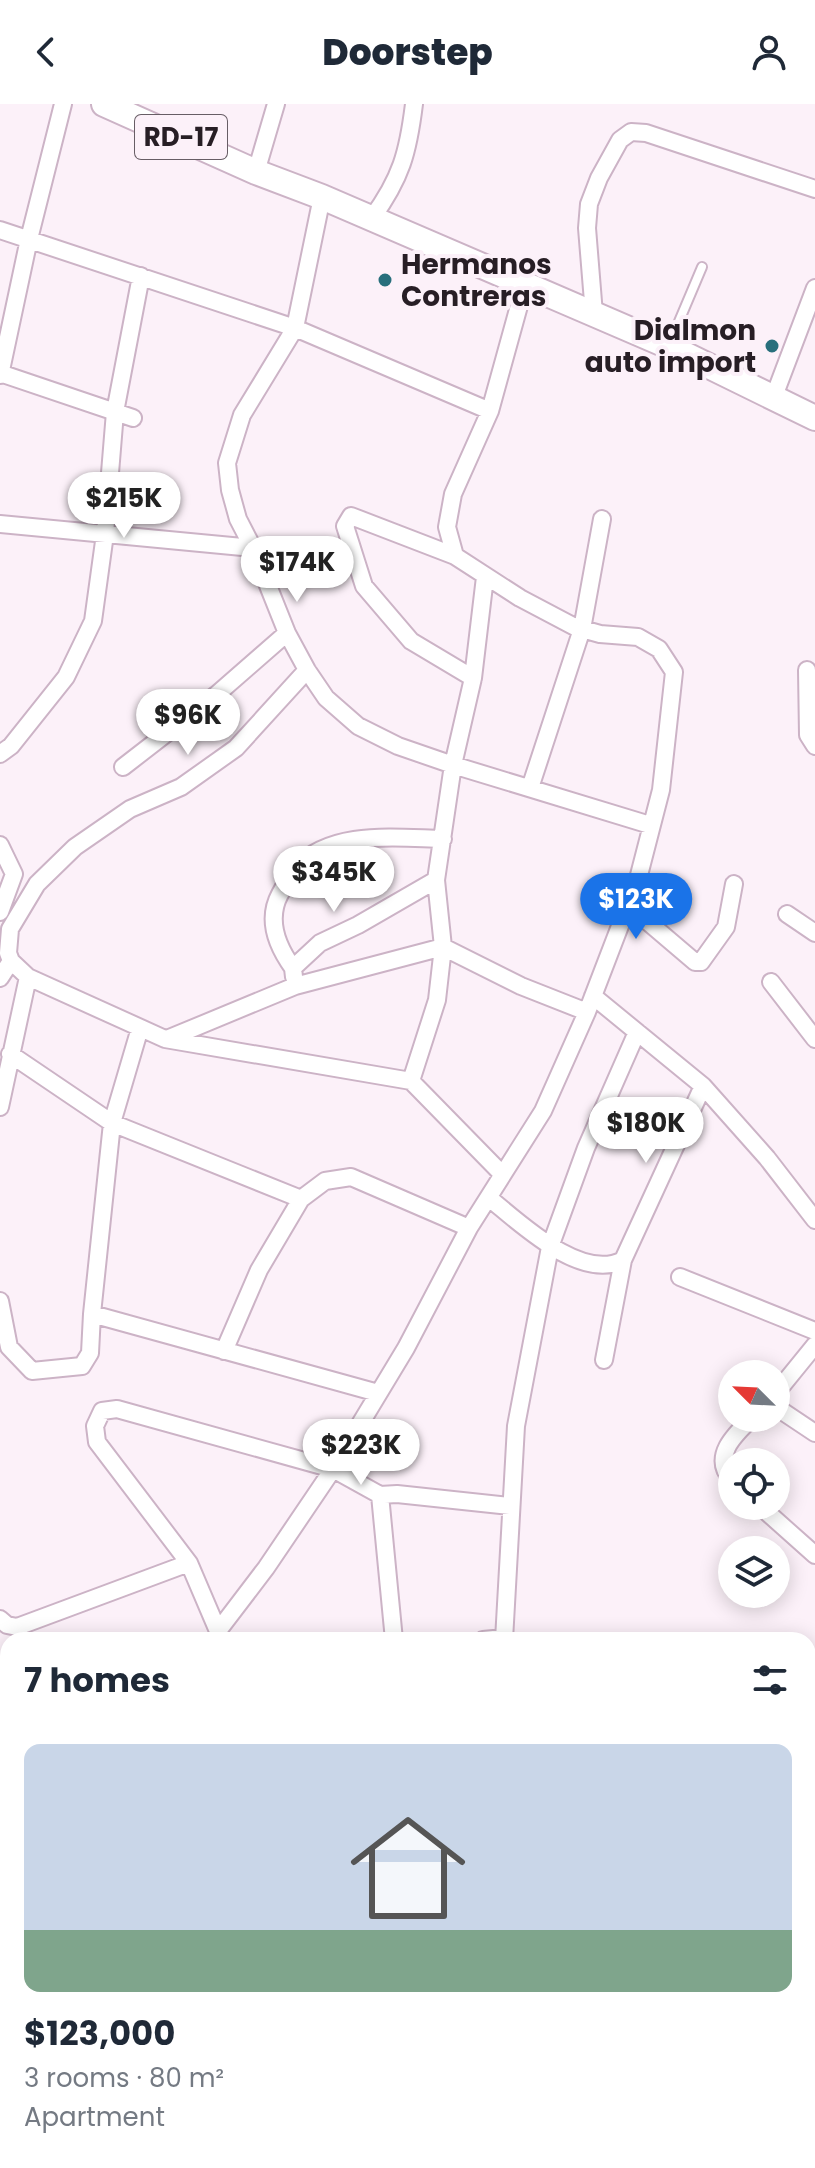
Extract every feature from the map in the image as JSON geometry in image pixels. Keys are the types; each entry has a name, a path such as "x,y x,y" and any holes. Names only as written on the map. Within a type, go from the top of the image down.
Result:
{"main road":[{"name":"RD-17","path":"104,104 256,172 372,218 668,346 815,418"}],"street":[{"path":"63,104 0,373 133,418"},
{"path":"256,172 276,104"},
{"path":"372,218 391,192 401,168 410,138 414,104"},
{"path":"594,314 587,228 589,204 620,140 631,132 646,133 815,189"},
{"path":"322,197 295,328 242,415 227,463 238,519 287,633 326,698 358,726 398,746 453,765 650,825"},
{"path":"0,230 295,328 490,411"},
{"path":"0,754 11,746 66,677 93,621 105,534 115,412 141,276"},
{"path":"455,556 447,527 453,494 490,411 525,284"},
{"path":"773,399 814,295"},
{"path":"221,1632 333,1469 406,1348 469,1228 543,1111 587,1012 638,879 661,790 674,672 659,649 638,637 600,634 582,629 548,614 455,556 351,516 345,526 364,586 411,641 473,678"},
{"path":"530,788 582,629 602,519"},
{"path":"0,524 253,548"},
{"path":"411,1081 437,1000 443,947 436,880 453,765 473,678 485,577"},
{"path":"123,767 216,695 287,633"},
{"path":"307,670 236,748 181,787 130,809 75,847 37,884 10,929 8,953 11,961 28,977 165,1039 411,1081 502,1174"},
{"path":"807,670 808,735 815,746"},
{"path":"295,986 293,968 282,953 274,931 276,902 294,869 315,851 364,838 443,839"},
{"path":"0,845 14,874 0,912"},
{"path":"293,968 320,943 436,880"},
{"path":"628,905 695,962 701,962 726,927 734,884"},
{"path":"787,914 815,933"},
{"path":"165,1039 295,986 443,947 521,986 587,1012"},
{"path":"0,978 11,961"},
{"path":"0,1107 28,977"},
{"path":"771,982 815,1039"},
{"path":"593,996 703,1086 767,1158 815,1220"},
{"path":"0,1301 9,1347 32,1371 82,1366 90,1353 112,1123 140,1028"},
{"path":"504,1632 516,1426 550,1247 586,1148 637,1032"},
{"path":"10,1054 112,1123 301,1199"},
{"path":"604,1360 623,1260 703,1086"},
{"path":"224,1351 259,1270 301,1199 325,1181 351,1177 469,1228"},
{"path":"489,1198 550,1247 600,1266 612,1266 623,1260"},
{"path":"680,1277 815,1331"},
{"path":"92,1314 378,1393"},
{"path":"790,1376 815,1345"},
{"path":"216,1632 189,1563 97,1442 95,1426 102,1411 117,1409 333,1469 380,1495 397,1494 510,1506"},
{"path":"790,1416 815,1433"},
{"path":"380,1495 393,1632"},
{"path":"776,1520 815,1555"},
{"path":"0,1619 7,1625 17,1627 189,1563"}],"lane":[{"path":"668,346 702,267"}],"place":[{"name":"Hermanos Contreras","path":"385,280"},
{"name":"Dialmon auto import","path":"772,346"}]}
